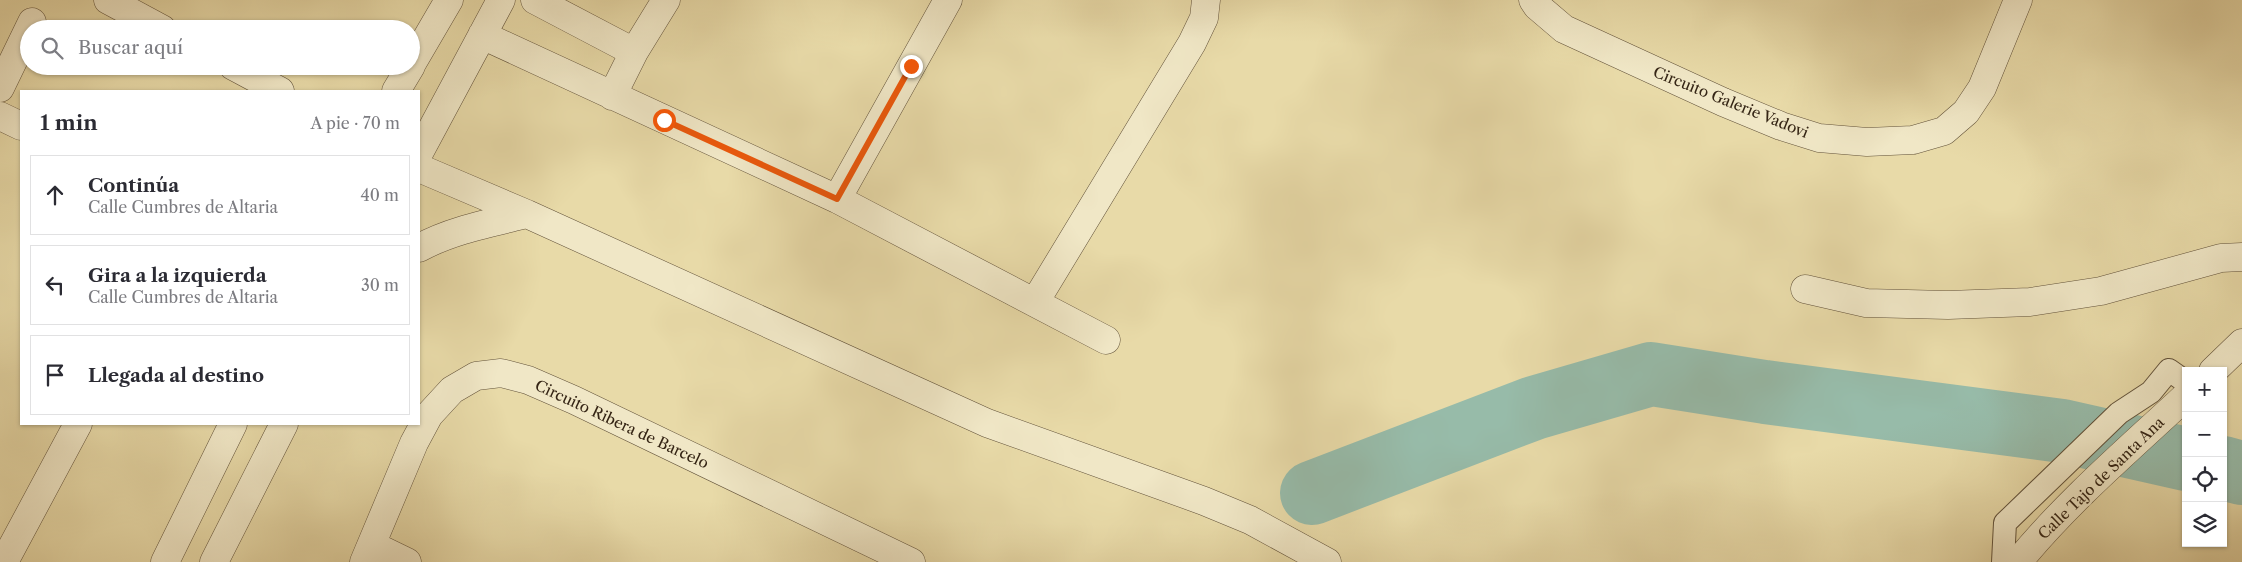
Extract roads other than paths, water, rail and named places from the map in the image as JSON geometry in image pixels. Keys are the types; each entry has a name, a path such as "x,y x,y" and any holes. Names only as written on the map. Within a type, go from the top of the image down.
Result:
{"street":[{"path":"108,0 145,20"},
{"path":"420,50 449,0"},
{"path":"420,151 502,0"},
{"path":"535,0 634,52"},
{"path":"612,96 634,52 666,0"},
{"path":"837,199 948,0"},
{"path":"1035,302 1192,43 1204,18 1206,0"},
{"name":"Circuito Galerie Vadovi","path":"1533,0 1537,6 1564,29 1723,102 1781,126 1819,138 1867,142 1913,140 1944,131 1966,112 1982,88 2018,0"},
{"path":"482,35 837,199 1106,340"},
{"path":"0,88 20,47"},
{"path":"250,75 278,90"},
{"path":"397,90 406,75"},
{"path":"0,116 20,126"},
{"path":"420,168 527,214 987,423 1204,501 1250,520 1327,562"},
{"path":"420,247 432,240 477,226 527,214"},
{"path":"1805,289 1866,303 1948,305 2030,302 2101,291 2221,258 2242,257"},
{"path":"2217,367 2242,344"},
{"name":"Circuito Ribera de Barcelo","path":"368,554 414,443 429,415 452,390 476,376 502,374 528,380 574,400 910,562"},
{"path":"2009,556 2005,523 2120,413 2177,376"},
{"name":"Calle Tajo de Santa Ana","path":"2009,556 2047,527 2097,477 2182,400"},
{"path":"4,562 77,425"},
{"path":"165,562 233,425"},
{"path":"214,562 283,425"},
{"path":"368,554 407,562"}],"waterway":[{"path":"1312,493 1534,408 1651,374 1765,392 2062,431 2182,458"},
{"path":"2227,469 2242,473"}]}
